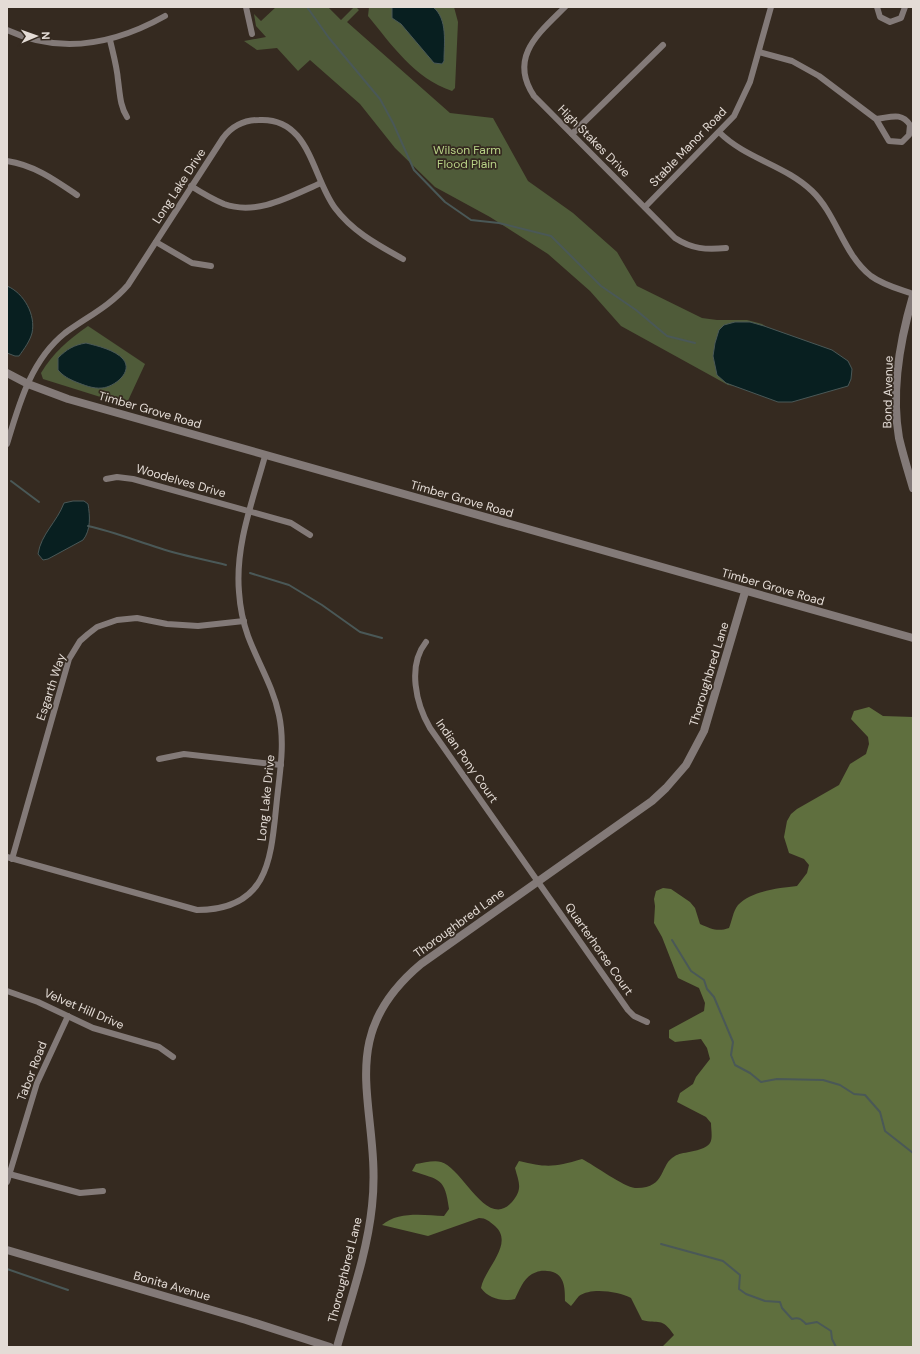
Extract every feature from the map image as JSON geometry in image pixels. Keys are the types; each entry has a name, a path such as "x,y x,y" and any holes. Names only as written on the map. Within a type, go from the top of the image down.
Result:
{"street":[{"path":"246,7 252,34"},
{"name":"High Stakes Drive","path":"565,7 532,42 525,57 524,69 529,88 534,96 675,238 683,244 700,250 726,248"},
{"name":"Stable Manor Road","path":"645,208 734,116 743,100 759,52 771,7"},
{"path":"877,7 878,14 882,19 894,22 903,14 904,7"},
{"path":"7,30 23,36 52,43 80,44 110,40 130,34 165,16"},
{"path":"110,40 121,101 127,117"},
{"path":"572,134 663,45"},
{"path":"759,52 805,66 876,119 889,141 902,142 909,135 910,125 903,117 893,116 876,119"},
{"name":"Long Lake Drive","path":"7,444 28,384 39,361 53,344 120,294 228,132 238,124 262,119 279,122 295,132 308,150 321,183 335,208 349,224 364,236 403,259"},
{"path":"719,132 738,149 789,175 804,185 824,206 855,258 866,271 886,284 913,295"},
{"path":"7,161 21,164 43,173 77,196"},
{"path":"192,186 226,204 249,207 275,202 321,183"},
{"path":"156,242 192,263 211,266"},
{"name":"Bond Avenue","path":"913,295 902,340 898,387 899,436 913,488"},
{"name":"Timber Grove Road","path":"7,373 28,384 68,399 745,592 913,638"},
{"name":"Long Lake Drive","path":"9,858 197,910 223,908 244,897 253,890 267,869 272,848 281,765 282,736 277,706 244,621 239,592 239,568 242,545 249,512 265,456"},
{"name":"Woodelves Drive","path":"106,479 117,477 129,478 291,523 310,535"},
{"name":"Thoroughbred Lane","path":"337,1347 365,1249 372,1206 374,1147 365,1081 365,1064 372,1031 379,1015 389,998 409,974 652,801 666,788 686,765 707,725 745,592"},
{"name":"Esgarth Way","path":"9,858 69,659 80,641 97,627 128,618 146,619 168,624 198,626 227,625 244,621"},
{"name":"Indian Pony Court","path":"426,642 418,654 416,678 419,702 426,720 441,745 538,882"},
{"path":"159,759 184,754 281,765"},
{"name":"Quarterhorse Court","path":"538,882 628,1010 634,1016 647,1022"},
{"name":"Velvet Hill Drive","path":"7,991 38,1002 113,1035 159,1047 173,1057"},
{"name":"Tabor Road","path":"7,1182 37,1083 68,1016"},
{"path":"9,1174 80,1193 103,1191"},
{"name":"Bonita Avenue","path":"7,1250 246,1320 330,1347"}],"green space":[{"name":"Wilson Farm Flood Plain","path":"276,7 328,7 341,20 354,7 356,7 359,10 347,22 450,113 493,118 528,181 573,213 617,252 637,286 702,318 717,320 747,320 762,324 776,333 766,390 728,385 621,326 590,291 548,254 490,217 435,187 395,148 360,104 310,60 298,71 277,48 257,50 244,41 266,37 256,26 254,14 261,21"},
{"path":"369,7 454,7 458,22 455,88 452,91 438,85 426,78 405,60 368,16"},
{"path":"88,326 145,364 126,405 43,379 41,373 56,353 74,336"},
{"path":"869,707 883,716 913,717 913,1347 662,1347 674,1335 663,1323 642,1320 631,1298 613,1292 598,1291 584,1293 579,1296 571,1306 565,1301 565,1291 561,1278 553,1272 540,1271 529,1276 522,1285 515,1299 505,1300 491,1297 481,1288 487,1273 497,1257 502,1241 500,1233 495,1226 486,1219 479,1218 428,1236 382,1225 388,1221 403,1216 444,1216 449,1209 443,1186 440,1182 429,1176 412,1171 416,1164 438,1161 449,1166 484,1203 493,1209 503,1209 512,1202 518,1193 519,1186 515,1168 519,1161 551,1166 582,1159 617,1180 635,1188 652,1185 658,1180 666,1165 675,1156 699,1150 711,1142 711,1123 706,1117 677,1102 680,1093 693,1084 696,1077 710,1059 707,1048 701,1039 675,1042 669,1038 669,1030 704,1011 705,1003 699,988 678,978 662,937 654,923 654,899 656,891 663,888 671,889 690,902 695,908 700,924 711,929 721,930 729,928 736,907 750,896 766,891 797,886 807,873 809,865 804,859 789,853 784,837 787,821 791,814 797,809 839,785 850,764 866,754 869,744 868,737 851,719 854,711"}],"water":[{"path":"392,7 433,7 438,12 444,32 444,61 442,64 434,63 401,24 392,18"},
{"path":"7,286 13,289 23,299 32,319 33,326 31,336 27,345 19,356 7,353"},
{"path":"735,322 750,322 764,326 832,350 848,361 852,369 851,379 848,386 792,402 778,402 726,383 717,375 713,356 719,330 724,325"},
{"path":"86,343 111,351 123,359 126,364 126,369 124,374 117,382 107,387 95,388 73,381 58,370 58,358 64,352"},
{"path":"84,501 88,504 89,523 86,536 83,540 48,559 43,560 38,554 42,540 64,503"}],"waterway":[{"path":"307,7 329,38 380,99 393,123 414,170 445,202 471,220 499,223 551,236 601,286 636,310 667,336 695,343"},
{"path":"11,481 39,502"},
{"path":"88,526 165,550 226,565"},
{"path":"250,573 289,585 322,605 360,632 382,638"},
{"path":"672,940 691,971 704,980 707,989 714,997 733,1042 731,1055 735,1065 750,1073 761,1082 777,1079 823,1080 840,1085 854,1094 865,1095 880,1112 885,1131 913,1153"},
{"path":"661,1244 723,1261 740,1275 739,1289 746,1294 765,1301 780,1302 782,1308 792,1319 800,1319 806,1324 817,1322 831,1331 832,1339 836,1347"},
{"path":"7,1269 68,1290"}]}
